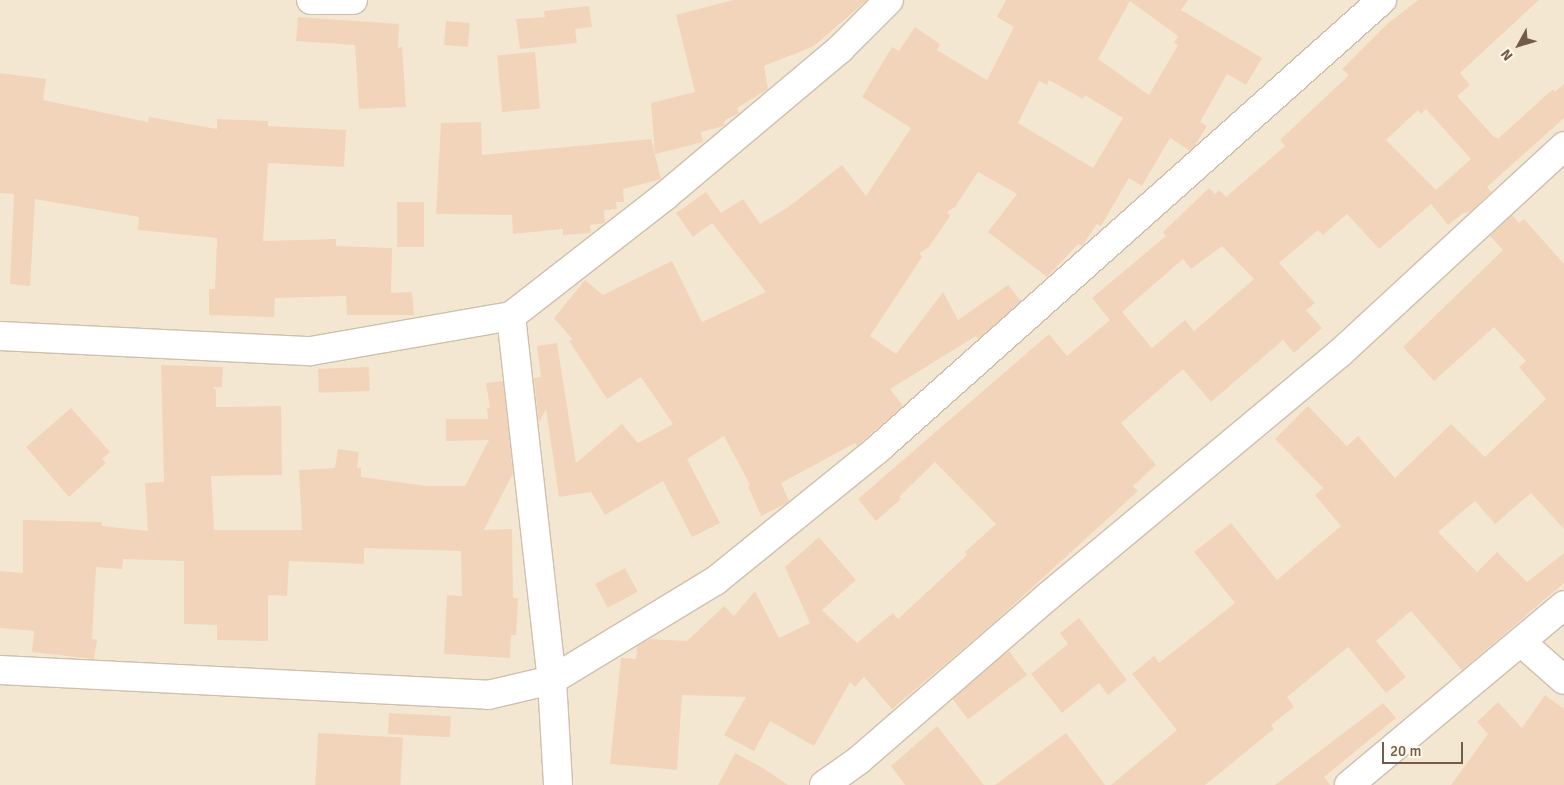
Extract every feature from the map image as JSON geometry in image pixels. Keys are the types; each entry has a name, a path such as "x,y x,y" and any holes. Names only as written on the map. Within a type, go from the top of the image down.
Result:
{"street":[{"path":"311,0 352,0"},
{"path":"0,336 311,351 510,316 665,196 840,49 889,0"},
{"path":"0,670 488,695 552,680 715,581 870,455 1382,0"},
{"path":"824,785 859,760 1047,597 1333,359 1564,146"},
{"path":"510,316 552,680 558,785"},
{"path":"1348,785 1564,605"},
{"path":"1521,642 1564,680"}],"shaded area":[{"path":"0,0 1564,0 1564,785 0,785"}],"building":[{"path":"733,0 867,0 814,46 764,66 768,89 737,108 739,113 725,120 724,126 701,132 703,142 655,154 651,103 695,92 676,15"},
{"path":"1006,0 1188,0 1181,10 1262,58 1246,85 1227,74 1200,122 1207,126 1194,147 1190,151 1170,138 1142,186 1129,178 1101,226 1097,224 1082,246 1078,244 1047,277 988,232 1017,194 978,172 955,207 947,212 950,216 929,247 920,253 922,257 870,336 896,354 943,292 958,320 1008,285 1021,301 978,339 976,336 890,389 903,406 857,446 855,443 781,483 789,501 785,504 761,516 748,486 750,485 724,436 687,459 720,523 692,537 663,481 605,515 591,492 559,497 546,409 539,423 534,378 541,377 537,346 557,343 576,463 622,424 638,443 673,424 641,377 607,399 569,341 573,340 554,318 585,280 603,295 672,261 702,322 766,292 712,223 693,237 676,213 706,192 721,213 743,199 760,224 787,208 842,165 866,196 911,128 862,97 892,47 899,51 915,27 940,44 937,50 987,80 1014,27 997,17","holes":["1130,1 1178,36 1174,43 1178,45 1149,95 1098,59","1049,80 1083,99 1085,95 1123,118 1093,168 1018,123 1039,81 1047,85"]},
{"path":"1418,0 1539,0 1460,73 1470,85 1457,96 1494,137 1499,138 1553,89 1555,92 1564,84 1564,118 1487,187 1491,192 1470,212 1463,213 1448,225 1431,204 1379,249 1347,214 1323,235 1318,230 1279,263 1315,303 1306,310 1322,328 1294,353 1283,340 1211,402 1183,369 1121,423 1156,465 1133,486 1138,491 990,626 892,709 864,677 855,687 850,682 814,746 770,721 754,751 724,735 746,697 682,695 677,770 610,764 621,658 636,659 637,646 650,639 687,641 724,606 734,616 755,591 779,638 810,623 785,567 819,537 856,580 822,610 857,643 893,613 898,619 967,555 965,552 996,524 935,462 899,497 901,499 876,521 858,499 1049,334 1067,356 1110,320 1092,298 1166,236 1163,232 1209,188 1215,194 1219,190 1226,197 1285,146 1280,140 1349,75 1342,69 1386,25","holes":["1426,109 1471,159 1436,190 1386,140 1418,110 1421,114","1222,246 1254,279 1194,331 1185,320 1152,348 1122,312 1183,259 1191,269"]},
{"path":"589,6 592,27 575,29 577,43 520,49 516,19 545,17 544,11"},
{"path":"298,17 399,24 398,48 402,47 406,107 359,109 355,45 296,41"},
{"path":"446,21 470,23 468,47 444,45"},
{"path":"535,52 540,109 502,112 497,55"},
{"path":"0,73 46,79 43,100 148,122 149,117 217,129 217,119 268,121 268,126 346,130 344,167 268,163 263,241 336,239 336,246 392,248 391,293 412,292 414,315 347,315 346,296 275,298 274,317 209,315 209,289 215,289 217,238 138,230 139,217 35,199 30,286 10,284 14,194 0,193"},
{"path":"481,122 482,155 651,139 661,179 623,189 624,202 616,202 617,209 604,210 605,223 590,225 591,233 563,235 563,229 513,234 512,215 436,214 441,123"},
{"path":"397,202 424,202 424,247 397,247"},
{"path":"1512,215 1519,223 1524,219 1564,264 1564,529 1531,493 1495,524 1475,501 1438,532 1477,572 1497,552 1527,582 1564,553 1564,583 1462,670 1411,611 1376,641 1406,677 1386,693 1348,647 1287,697 1294,707 1271,725 1274,729 1205,785 1111,785 1177,730 1132,674 1154,656 1159,663 1235,603 1194,552 1231,523 1277,580 1341,526 1315,495 1323,488 1275,439 1308,406 1347,446 1358,436 1395,478 1451,424 1485,457 1546,399 1519,367 1526,361 1494,327 1434,381 1403,347 1503,250 1490,236"},
{"path":"161,365 223,367 222,387 213,387 216,390 216,407 281,406 282,475 211,476 214,530 302,530 299,470 335,468 338,449 359,452 357,468 361,467 361,477 427,486 465,486 489,440 446,441 446,419 488,419 487,408 490,408 486,383 503,381 513,473 484,530 512,529 513,598 518,598 516,635 511,635 510,658 444,654 447,595 462,596 461,551 364,548 364,564 289,561 287,596 268,595 268,641 217,640 217,625 184,624 184,561 123,559 122,569 96,567 92,639 97,640 94,659 32,652 34,631 0,628 0,571 23,573 23,520 102,522 102,526 148,531 145,483 164,482"},
{"path":"369,367 370,391 319,393 318,369"},
{"path":"71,408 110,452 102,459 106,463 69,497 26,447"},
{"path":"625,568 638,592 608,608 595,584"},
{"path":"1079,618 1127,680 1108,695 1099,683 1062,713 1031,674 1068,644 1060,633"},
{"path":"1009,651 1027,675 968,719 950,696"},
{"path":"1545,695 1564,709 1564,785 1451,785 1488,734 1477,722 1498,702 1522,728"},
{"path":"1383,703 1396,718 1324,777 1330,785 1275,785"},
{"path":"389,713 451,716 450,737 388,734"},
{"path":"937,726 984,785 905,785 891,766"},
{"path":"318,733 403,737 400,785 315,785"},
{"path":"1066,733 1105,785 995,785"},
{"path":"735,753 763,768 788,785 718,785"}]}
